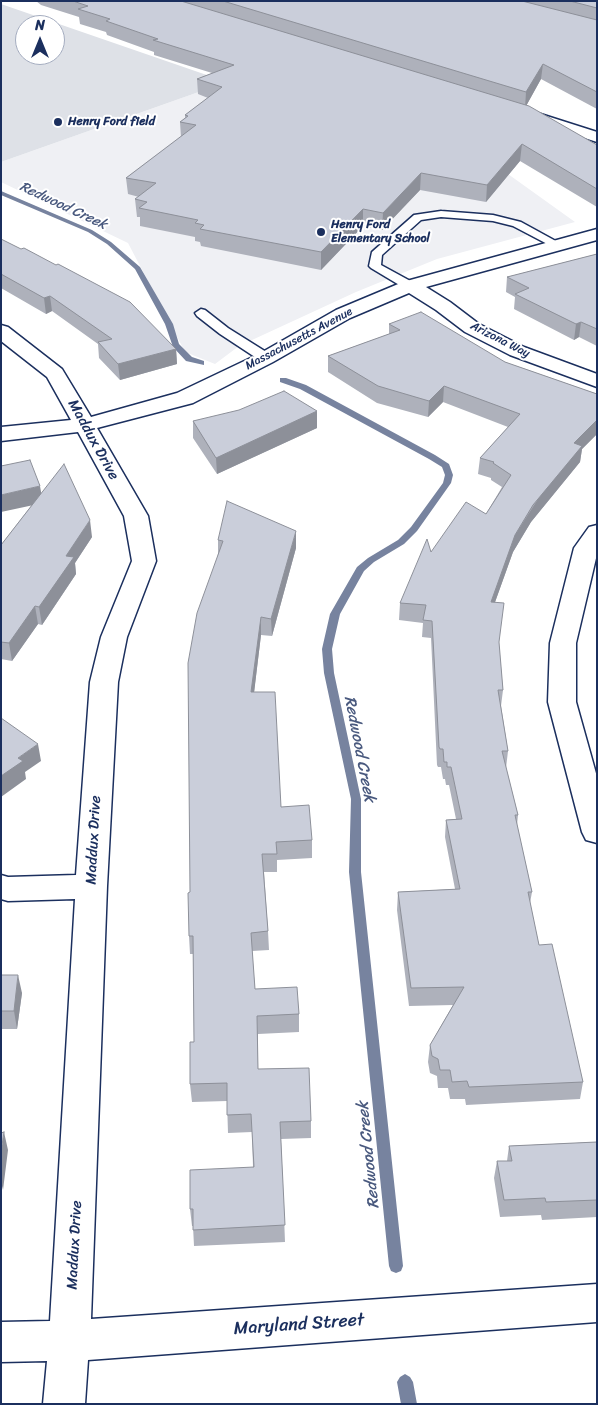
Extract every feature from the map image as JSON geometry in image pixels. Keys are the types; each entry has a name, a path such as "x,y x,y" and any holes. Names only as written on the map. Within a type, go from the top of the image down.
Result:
{"street":[{"path":"516,112 597,137"},
{"name":"Massachusetts Avenue","path":"1,434 84,425 185,398 266,358 343,314 410,286 597,234"},
{"name":"Arizona Way","path":"410,286 443,306 472,328 517,351 597,381"},
{"name":"Maddux Drive","path":"1,331 55,373 136,516 144,561 114,637 104,682 91,886 69,1342 64,1404"},
{"path":"597,532 586,548 563,643 562,702 597,832"},
{"path":"1,887 8,889 91,886"},
{"name":"Maryland Street","path":"1,1342 69,1342 597,1303"}],"lane":[{"path":"410,286 375,266 376,254 418,217 441,214 493,218 518,224 557,245"},
{"path":"201,313 239,342 266,358"}],"shaded area":[{"name":"Henry Ford field","path":"1,4 33,15 15,15 15,65 65,65 65,26 227,82 1,162"},
{"name":"Henry Ford Elementary School","path":"227,82 508,174 575,222 437,259 356,292 239,346 215,364 185,352 128,243 1,182 1,162"}],"building":[{"path":"73,1 181,1 529,106 597,145 597,189 522,144 487,185 421,173 383,213 363,209 321,252 200,229 204,225 195,223 198,220 139,208 147,202 135,199 156,183 126,178 196,125 180,122 188,116 185,115 222,87 197,79 234,65 153,40 158,39 106,21 110,19 78,9 88,6"},
{"path":"223,1 522,1 597,20 597,92 543,64 526,92"},
{"path":"570,1 597,1 597,8"},
{"path":"1,239 21,249 24,248 56,265 58,264 130,302 176,349 118,364 98,342 112,339 50,296 44,298 1,274"},
{"path":"597,254 597,329 581,322 576,324 515,294 529,288 507,277"},
{"path":"421,312 505,362 597,394 597,420 574,443 582,446 533,505 515,535 491,602 504,603 499,642 503,690 498,690 508,751 502,751 518,815 515,815 532,892 528,892 539,945 552,944 583,1082 469,1087 467,1081 452,1082 450,1070 440,1070 438,1059 432,1056 430,1045 464,987 411,988 398,892 460,889 446,820 462,819 451,767 447,767 447,762 444,762 443,749 439,747 432,621 423,620 426,605 400,603 427,539 431,552 466,502 486,514 511,475 494,462 480,458 520,414 444,386 429,401 378,386 328,356 400,330 389,324"},
{"path":"284,391 317,411 216,458 193,421 239,410"},
{"path":"30,460 40,486 1,495 1,466"},
{"path":"64,464 90,520 66,556 74,557 39,607 35,606 9,643 1,642 1,545"},
{"path":"227,501 296,531 271,619 261,617 251,692 275,692 281,807 309,805 312,840 276,842 277,854 262,854 268,931 251,933 255,989 297,987 299,1014 257,1016 258,1069 309,1068 311,1121 280,1122 285,1225 193,1230 193,1209 190,1209 190,1170 254,1167 251,1114 227,1115 227,1083 190,1084 190,1042 194,1042 193,936 189,936 188,893 190,892 188,663 197,613 223,541 218,540"},
{"path":"1,718 38,744 18,758 23,761 1,776"},
{"path":"1,975 18,975 14,1011 1,1011"},
{"path":"4,1132 1,1152 1,1133"},
{"path":"597,1142 597,1200 546,1202 545,1198 504,1200 497,1161 512,1161 509,1146"}],"waterway":[{"name":"Redwood Creek","path":"1,193 90,231 109,243 138,268 169,324 176,345 189,359 201,363"},
{"name":"Redwood Creek","path":"283,380 303,387 432,457 446,466 449,475 447,483 414,529 401,542 360,569 335,614 327,649 329,673 356,799 355,872 396,1266"},
{"name":"Redwood Creek","path":"405,1382 409,1404"}],"place":[{"name":"Henry Ford field","path":"58,122"},
{"name":"Henry Ford Elementary School","path":"321,232"}]}
